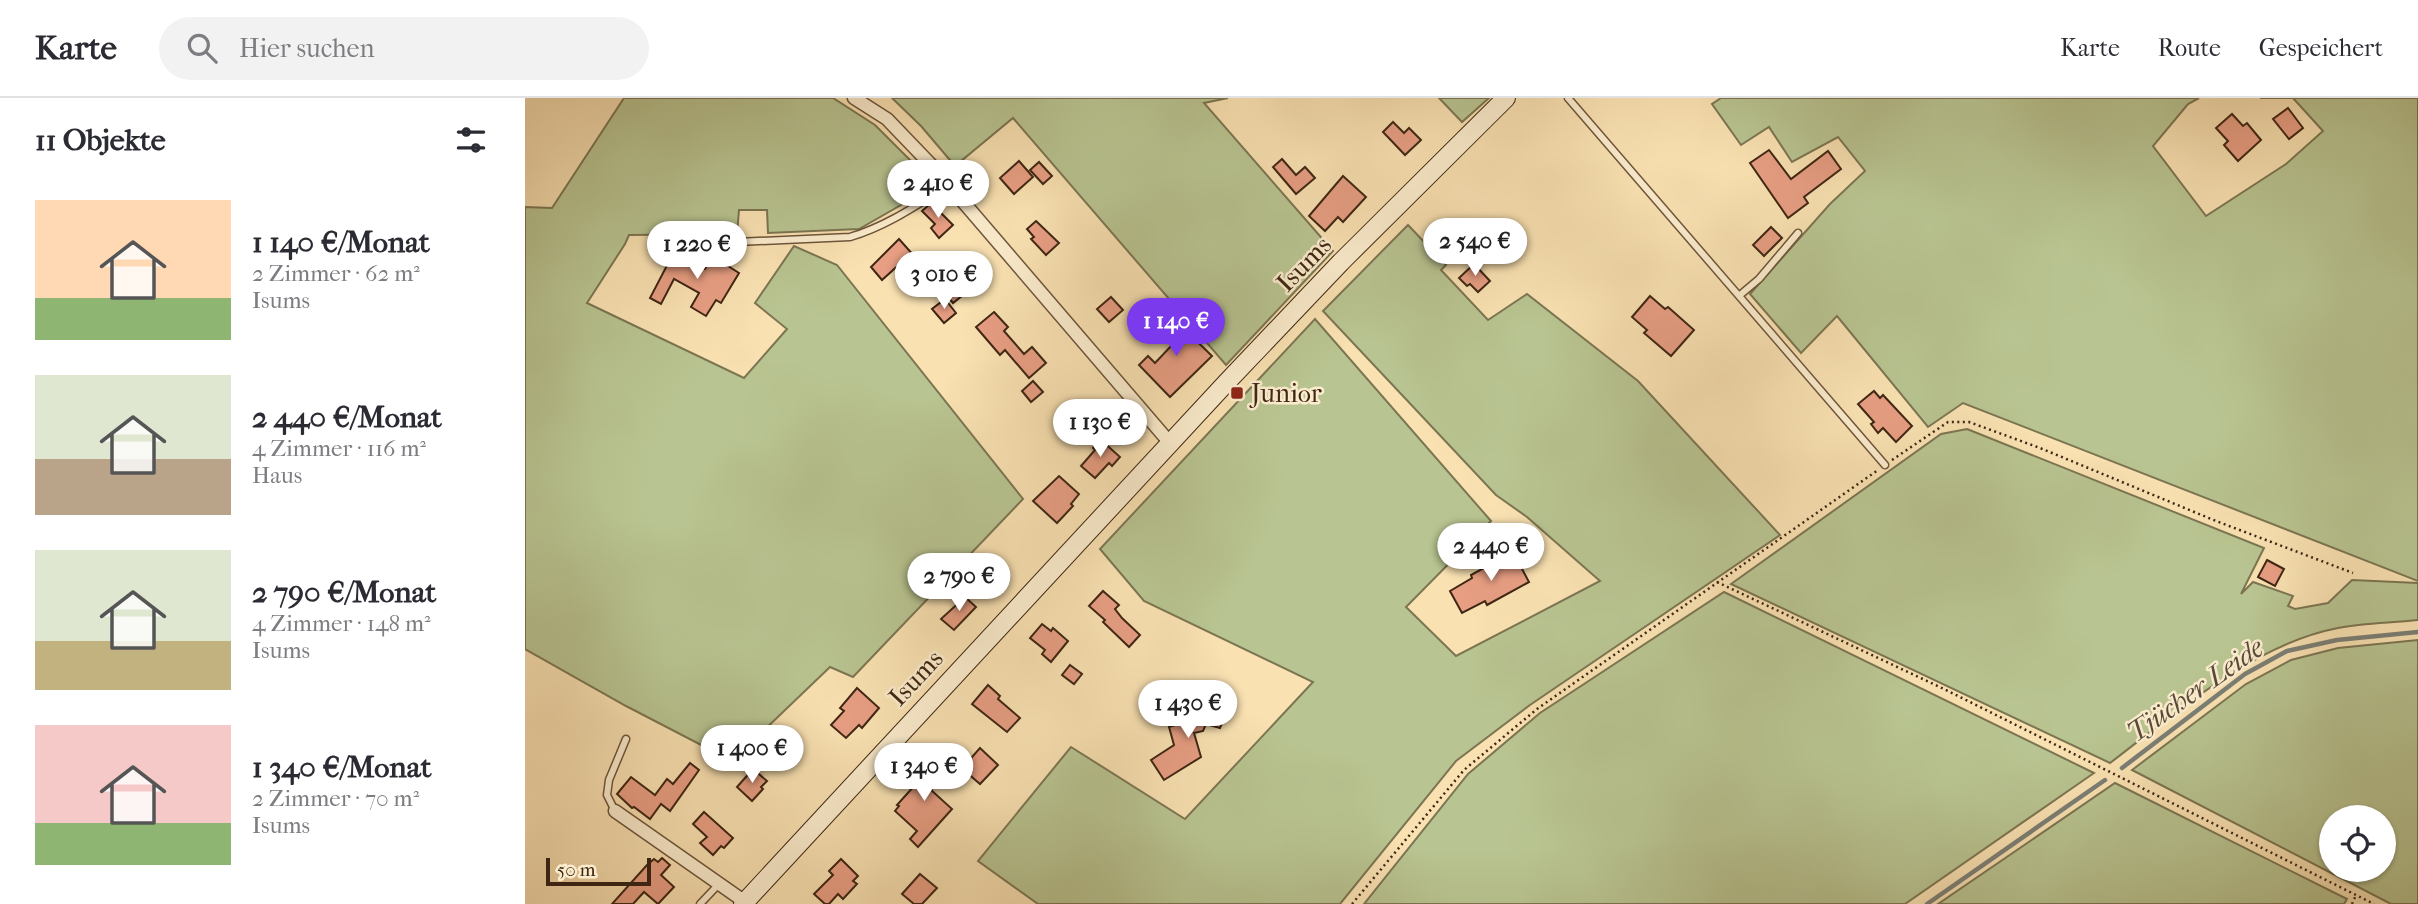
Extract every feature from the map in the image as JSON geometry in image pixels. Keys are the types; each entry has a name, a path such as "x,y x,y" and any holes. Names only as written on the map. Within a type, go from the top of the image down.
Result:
{"main road":[{"name":"Isums","path":"745,903 1341,262 1506,98"}],"street":[{"path":"854,98 887,119 949,185 1170,443"},
{"name":"Isums","path":"615,811 745,903"}],"lane":[{"path":"1567,98 1885,465"},
{"path":"692,244 850,237 873,230 949,185"},
{"path":"1740,295 1759,279 1798,233"},
{"path":"615,811 607,795 609,780 627,739"},
{"path":"700,904 718,885"}],"path":[{"path":"1352,904 1464,769 1537,709 1948,422 1969,422 2040,448 2215,521 2353,573"},
{"path":"1716,582 1944,690 2374,904"},
{"path":"2352,904 2356,895"}],"green space":[{"path":"624,98 833,98 875,125 929,179 901,205 859,229 768,233 767,210 739,210 737,234 629,235 587,303 744,378 787,329 755,303 794,246 837,265 1023,499 853,677 830,667 732,761 525,649 525,207 552,208"},
{"path":"892,98 1228,98 1204,103 1333,251 1226,365 1013,118 955,166 921,126"},
{"path":"1439,98 1489,98 1462,122"},
{"path":"1721,98 2199,98 2188,104 2153,146 2206,216 2286,164 2323,131 2293,98 2418,98 2418,581 1963,403 1928,427 1837,316 1801,353 1750,294 1830,204 1865,171 1838,137 1792,162 1769,127 1741,145 1712,104"},
{"path":"1408,225 1446,265 1441,270 1488,320 1527,294 1638,381 1780,535 1530,705 1456,761 1340,904 1038,904 978,861 1071,747 1185,819 1313,682 1144,601 1100,549 1315,319 1491,521 1406,607 1456,656 1600,581 1527,517 1496,495 1323,311"},
{"path":"1967,429 2264,548 2241,594 2253,582 2293,596 2288,606 2295,609 2328,603 2352,580 2418,583 2418,620 2338,628 2307,636 2276,649 2218,682 2110,763 1731,584 1941,434"},
{"path":"1724,592 2094,773 1905,904 1364,904 1468,774 1540,713"},
{"path":"2418,640 2418,904 2391,904 2348,882 2396,882 2396,805 2319,805 2319,867 2132,770 2246,684 2291,660 2338,648"},
{"path":"2115,783 2347,899 2344,904 1938,904"}],"building":[{"path":"2288,108 2303,128 2289,139 2273,119"},
{"path":"2232,114 2243,126 2247,123 2261,140 2238,161 2224,145 2228,141 2216,128"},
{"path":"1393,122 1404,133 1409,128 1421,140 1405,155 1383,132"},
{"path":"1769,150 1791,179 1828,151 1841,169 1804,197 1808,203 1788,218 1750,163"},
{"path":"1282,159 1296,175 1305,167 1315,178 1296,194 1273,167"},
{"path":"1019,161 1033,177 1014,194 1000,178"},
{"path":"1039,162 1052,176 1043,184 1030,170"},
{"path":"1343,176 1366,197 1343,222 1338,217 1325,231 1309,216"},
{"path":"931,203 953,225 939,238 931,228 935,224 922,211"},
{"path":"1036,221 1059,243 1046,255 1031,239 1034,237 1027,229"},
{"path":"1467,225 1489,246 1472,261 1453,238"},
{"path":"1771,227 1782,238 1764,256 1753,245"},
{"path":"899,239 915,257 905,265 902,262 882,280 871,267"},
{"path":"674,252 705,269 712,256 739,273 721,303 716,300 706,316 691,307 699,293 674,279 661,304 650,298"},
{"path":"1474,264 1490,281 1478,292 1459,278"},
{"path":"958,268 973,287 953,303 938,285"},
{"path":"1650,296 1665,309 1668,307 1694,330 1671,356 1644,333 1647,330 1632,317"},
{"path":"1111,297 1123,310 1109,322 1097,309"},
{"path":"945,299 956,313 944,323 932,309"},
{"path":"994,312 1008,327 1004,331 1024,354 1032,347 1046,363 1029,378 1005,350 1000,355 976,327"},
{"path":"1168,313 1212,356 1170,397 1139,365 1148,356 1155,363 1173,344 1155,327"},
{"path":"1033,381 1043,392 1031,402 1022,391"},
{"path":"1874,391 1880,398 1883,395 1912,426 1896,442 1883,428 1878,433 1871,424 1874,422 1858,404"},
{"path":"1100,439 1120,457 1112,466 1109,463 1095,478 1081,466 1095,450 1093,448"},
{"path":"1059,476 1079,494 1071,504 1073,506 1057,523 1033,501"},
{"path":"1513,552 1529,582 1487,605 1485,601 1462,613 1450,591 1472,578 1471,575"},
{"path":"2267,560 2284,569 2275,586 2258,577"},
{"path":"1103,591 1119,605 1115,609 1140,635 1129,647 1089,606"},
{"path":"965,597 976,607 954,630 941,619"},
{"path":"1042,624 1051,631 1053,628 1068,641 1051,662 1042,654 1045,650 1030,638"},
{"path":"1070,665 1082,674 1074,684 1062,675"},
{"path":"988,685 1000,696 998,699 1020,718 1007,732 972,704"},
{"path":"857,688 879,708 862,728 859,725 846,738 831,725 844,711 840,708"},
{"path":"1213,699 1229,706 1220,728 1206,724 1203,731 1194,733 1201,757 1164,780 1151,760 1174,745 1169,727 1197,718 1201,709 1207,712"},
{"path":"980,748 998,765 980,784 965,771 955,781 945,773 957,760 964,766"},
{"path":"928,757 946,773 931,790 952,809 918,847 910,839 917,831 895,811 899,806 897,805 924,775 918,769"},
{"path":"690,763 699,770 670,811 661,804 650,819 632,808 617,794 631,777 655,795 667,779 673,784"},
{"path":"753,769 767,781 752,801 737,787"},
{"path":"704,812 733,838 713,855 700,843 707,837 693,824"},
{"path":"662,858 670,865 661,875 674,887 658,904 644,892 633,904 612,904 647,865 654,859 658,862"},
{"path":"841,859 858,876 853,881 857,884 843,899 838,894 829,904 825,904 814,894 833,875 829,871"},
{"path":"920,874 937,888 922,904 914,904 902,894"}],"waterway":[{"name":"Tjücher Leide","path":"2122,768 2245,674 2287,651 2337,640 2418,632"},
{"name":"Tjücher Leide","path":"1927,904 2105,780"}],"place":[{"name":"Junior","path":"1237,393"}]}
